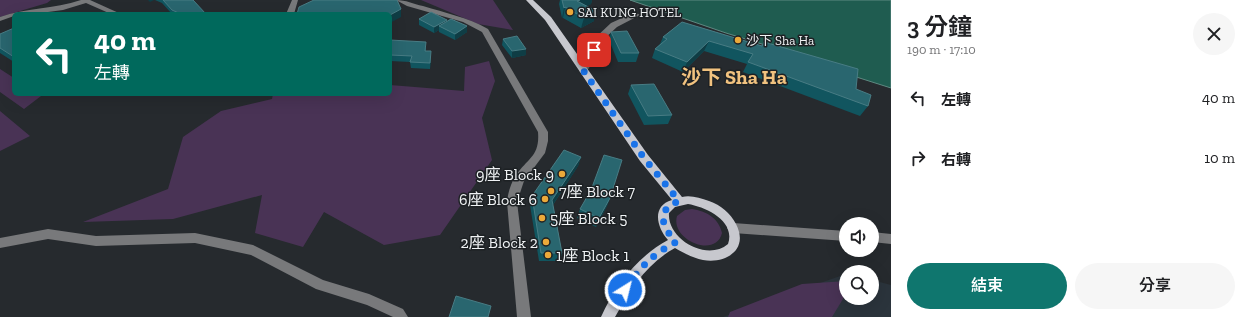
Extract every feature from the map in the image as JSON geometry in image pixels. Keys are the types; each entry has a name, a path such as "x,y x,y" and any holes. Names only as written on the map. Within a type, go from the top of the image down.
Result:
{"main road":[{"path":"529,0 548,19 644,158 679,201"},
{"path":"679,201 694,201 710,206 720,212 733,228 735,237 734,245 729,251 720,255 709,256 697,254 676,242 668,234 664,225 663,217 665,210 670,204 679,201"},
{"path":"608,317 631,281 644,265 658,252 676,242"}],"street":[{"path":"31,12 64,8 85,0 112,12"},
{"path":"291,12 295,0"},
{"path":"399,0 416,7 469,22 485,31 543,132 544,146 541,153 520,178 513,193 512,202 524,317"},
{"path":"0,19 12,15"},
{"path":"583,70 590,61 598,40 614,25 636,16"},
{"path":"733,228 839,236"},
{"path":"0,243 48,234 96,241 195,238 253,250 320,285 369,300 398,313 401,317"},
{"path":"879,238 891,239"}],"shaded area":[{"path":"0,0 51,0 47,3 12,12 12,13 0,17"},
{"path":"421,0 493,0 513,30 478,24"},
{"path":"630,0 891,0 891,88 828,68 775,48"},
{"path":"489,61 495,81 482,118 492,160 440,235 384,245 324,212 303,247 255,233 262,195 173,219 83,222 168,189 183,137 221,111 272,99 273,96 392,96 392,85 464,91 465,67"},
{"path":"0,69 12,77 12,96 41,96 24,109 0,92"},
{"path":"0,111 30,136 0,151"},
{"path":"692,209 702,211 715,219 722,233 718,241 711,245 703,245 687,239 680,232 677,225 677,216 685,210"},
{"path":"839,276 839,305 879,305 879,282 891,285 891,317 723,317"},
{"path":"839,281 839,305 832,317 728,317 730,312 802,284"}],"building":[{"path":"163,0 193,0 204,12 176,12 172,10"},
{"path":"314,0 397,0 401,9 392,14 392,12 298,12 299,7"},
{"path":"562,0 580,0 577,1 596,11 584,18 565,7 564,8"},
{"path":"431,12 447,20 434,27 419,19"},
{"path":"451,19 467,26 455,34 439,26"},
{"path":"682,22 762,46 764,42 858,69 856,89 871,95 868,106 748,62 753,54 709,41 687,62 655,49 667,39 663,37"},
{"path":"12,29 12,56 0,48 0,34"},
{"path":"627,31 639,53 621,53 611,32"},
{"path":"517,36 526,49 512,51 503,39"},
{"path":"392,40 426,42 425,51 431,51 430,63 410,62 412,56 392,55"},
{"path":"654,84 672,115 648,116 631,85"},
{"path":"564,150 581,157 552,200 562,253 541,253 532,196"},
{"path":"604,155 622,160 610,198 599,218 580,209 591,190"},
{"path":"456,296 491,306 488,317 449,317"}],"place":[{"name":"SAI KUNG HOTEL","path":"570,12"},
{"name":"沙下 Sha Ha","path":"738,40"},
{"name":"9座 Block 9","path":"562,174"},
{"name":"7座 Block 7","path":"551,191"},
{"name":"6座 Block 6","path":"545,199"},
{"name":"5座 Block 5","path":"542,218"},
{"name":"2座 Block 2","path":"546,242"},
{"name":"1座 Block 1","path":"548,255"}],"district":[{"name":"沙下 Sha Ha","path":"734,77"}],"route":[{"path":"594,50 590,61 583,70 644,158 679,201 670,204 665,210 663,217 664,225 668,234 676,242 658,252 644,265 625,290"}]}
